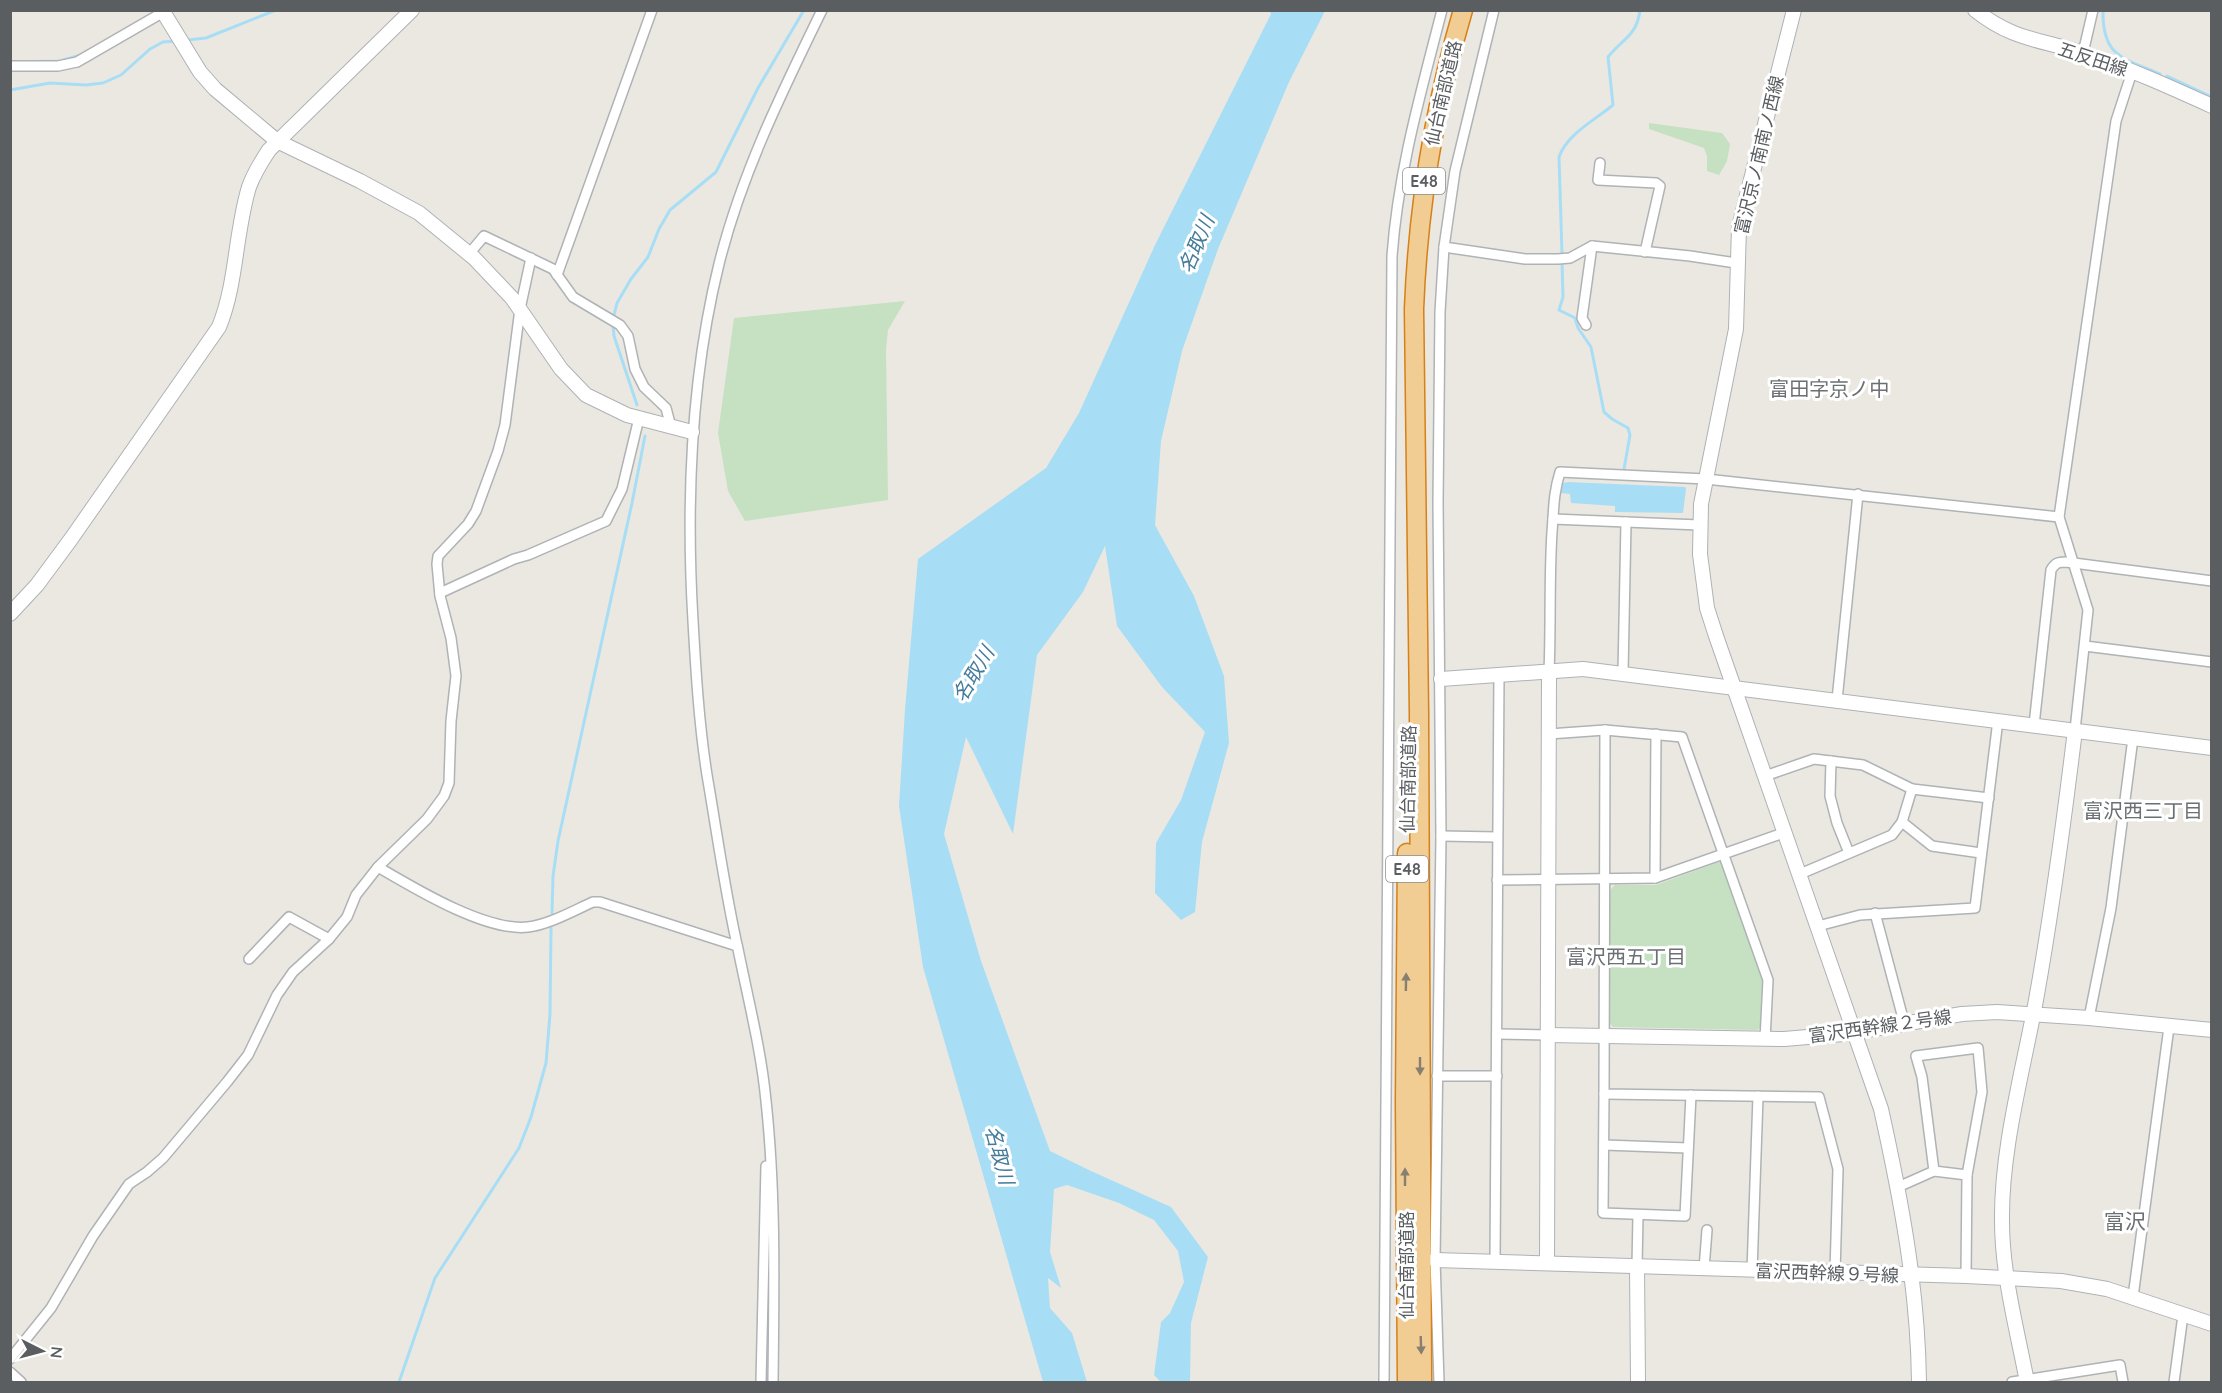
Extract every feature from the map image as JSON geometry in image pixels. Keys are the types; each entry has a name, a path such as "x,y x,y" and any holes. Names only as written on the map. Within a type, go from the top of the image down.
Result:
{"highway":[{"name":"仙台南部道路","path":"1407,1383 1405,1102 1410,475 1416,259 1423,187 1434,124 1463,10"},
{"name":"仙台南部道路","path":"1413,356 1419,714 1422,1383"}],"street":[{"path":"10,614 37,585 71,539 219,327 226,309 242,216 257,168 277,141 412,10"},
{"path":"558,275 652,10"},
{"path":"773,1383 774,1290 766,1099 755,1026 737,946 698,708 688,546 692,432 703,344 719,263 750,166 822,10"},
{"path":"1384,1383 1392,256 1405,156 1442,10"},
{"path":"1439,1383 1435,1260 1441,836 1438,502 1440,312 1444,247 1462,136 1494,10"},
{"name":"富沢京ノ南南ノ西線","path":"1794,10 1739,227 1736,263 1736,328 1706,479 1699,525 1700,554 1707,608 1881,1109 1898,1187 1913,1275 1919,1383"},
{"name":"五反田線","path":"1975,10 2012,34 2083,53 2158,81 2211,106"},
{"path":"2083,53 2093,10"},
{"path":"10,66 58,66 77,62 164,11 200,72 215,89 277,141 360,181 419,213 469,254 512,297 561,369 586,395 608,407 639,418 692,432"},
{"path":"2027,1381 2007,1278 2002,1221 2003,1187 2009,1141 2057,874 2085,646 2088,610 2059,517 2116,121 2132,72"},
{"path":"1600,163 1598,180 1656,183 1660,186 1645,252"},
{"path":"469,254 484,236 531,258 553,269 573,297 620,325 628,336 635,369 644,387 666,408 671,428"},
{"path":"1444,247 1534,259 1570,258 1592,246 1736,263"},
{"path":"1586,325 1582,318 1589,302 1592,246"},
{"path":"10,1359 51,1308 93,1236 129,1184 163,1158 227,1082 248,1055 278,995 293,972 329,939 347,916 356,895 378,867 427,819 444,796 449,783 451,721 456,676 451,638 436,574 438,556 468,524 476,511 498,451 505,424 520,309 531,258"},
{"path":"440,593 606,521 622,489 639,418"},
{"path":"1547,1263 1551,629 1549,582 1553,496 1560,472 1706,479 2059,517"},
{"path":"1837,700 1858,494"},
{"path":"1553,519 1699,525"},
{"path":"1623,673 1626,522"},
{"path":"2034,725 2050,570 2058,562 2211,581"},
{"path":"2085,646 2211,662"},
{"path":"1441,679 1583,669 2211,747"},
{"path":"1495,1262 1499,674"},
{"path":"1818,926 1875,913 1975,908 1998,720"},
{"path":"1549,734 1605,730 1682,737 1768,980 1765,1040"},
{"path":"1605,730 1603,1213 1685,1216 1691,1095"},
{"path":"1655,878 1656,734"},
{"path":"2089,1018 2111,908 2133,738"},
{"path":"1765,776 1814,759 1863,765 1912,789 1989,798"},
{"path":"1831,761 1830,796 1837,823 1849,853"},
{"path":"1800,874 1892,835 1902,822 1912,789"},
{"path":"1902,822 1932,846 1981,853"},
{"path":"1497,880 1655,878 1786,832"},
{"path":"1441,836 1497,837"},
{"path":"378,867 410,886 469,915 520,928 531,927 593,902 600,902 737,946"},
{"path":"1875,913 1904,1022"},
{"path":"249,959 289,917 329,939"},
{"name":"富沢西幹線２号線","path":"1548,1035 1765,1040 1855,1032 1962,1014 2033,1014 2211,1030"},
{"path":"2133,1297 2169,1027"},
{"path":"1497,1034 1548,1035"},
{"path":"1934,1171 1922,1077 1916,1056 1978,1048 1982,1092 1967,1175 1966,1276"},
{"path":"1437,1076 1497,1076"},
{"path":"1604,1094 1819,1097 1838,1169 1835,1273"},
{"path":"1752,1271 1758,1096"},
{"path":"761,1383 764,1177 769,1142"},
{"path":"1604,1146 1688,1148"},
{"path":"1898,1187 1934,1171 1967,1175"},
{"path":"1638,1215 1638,1383"},
{"path":"1704,1269 1707,1230"},
{"name":"富沢西幹線９号線","path":"1435,1260 1966,1276 2085,1284 2133,1297 2211,1324"},
{"path":"2174,1383 2183,1315"},
{"path":"2012,1383 2120,1365 2123,1383"},
{"path":"2078,1371 2080,1383"},
{"path":"10,1372 21,1383"}],"green space":[{"path":"1649,123 1722,133 1730,144 1727,161 1719,175 1707,171 1707,156 1704,148 1649,129"},
{"path":"905,301 888,330 886,350 888,500 745,521 728,491 718,433 734,318"},
{"path":"1719,862 1725,866 1764,979 1763,1025 1757,1030 1613,1027 1609,1022 1610,890 1615,885 1656,885"}],"water":[{"name":"名取川","path":"1270,11 1325,11 1289,82 1218,249 1182,351 1161,441 1155,525 1194,596 1224,676 1229,743 1202,842 1195,912 1181,920 1155,893 1156,843 1181,800 1205,732 1162,687 1117,626 1105,546 1083,592 1037,655 1013,834 966,737 944,834 981,961 1050,1151 1171,1207 1208,1257 1191,1323 1190,1382 1161,1382 1154,1375 1161,1322 1170,1313 1184,1282 1178,1251 1154,1220 1119,1203 1067,1185 1054,1189 1050,1252 1061,1288 1048,1278 1050,1308 1072,1333 1087,1382 1043,1382 923,967 899,806 918,559 1046,468 1079,413 1155,245 1271,14"},
{"path":"1563,483 1685,487 1683,513 1615,512 1615,506 1571,503 1570,494 1561,493"}],"waterway":[{"path":"187,40 206,38 276,10"},
{"path":"614,315 617,303 631,279 648,257 659,229 670,210 716,172 758,88 804,10"},
{"path":"1562,254 1559,157 1575,134 1613,105 1608,57 1632,32 1640,10"},
{"path":"2103,10 2106,38 2117,54 2160,74"},
{"path":"10,90 50,83 86,85 103,83 121,75 150,49 163,42 177,41"},
{"path":"10,62 60,61 81,55"},
{"path":"2167,76 2212,97"},
{"path":"1562,262 1563,297 1559,310 1575,318 1578,328 1591,347 1604,412 1628,428 1630,435 1624,469"},
{"path":"613,325 614,336 637,405"},
{"path":"552,913 553,876 558,841 645,436"},
{"path":"399,1382 435,1278 519,1148 531,1117 546,1063 550,1014 551,928"}],"district":[{"name":"富田字京ノ中","path":"1829,388"},
{"name":"富沢西三丁目","path":"2143,810"},
{"name":"富沢西五丁目","path":"1626,956"},
{"name":"富沢","path":"2125,1221"}]}
